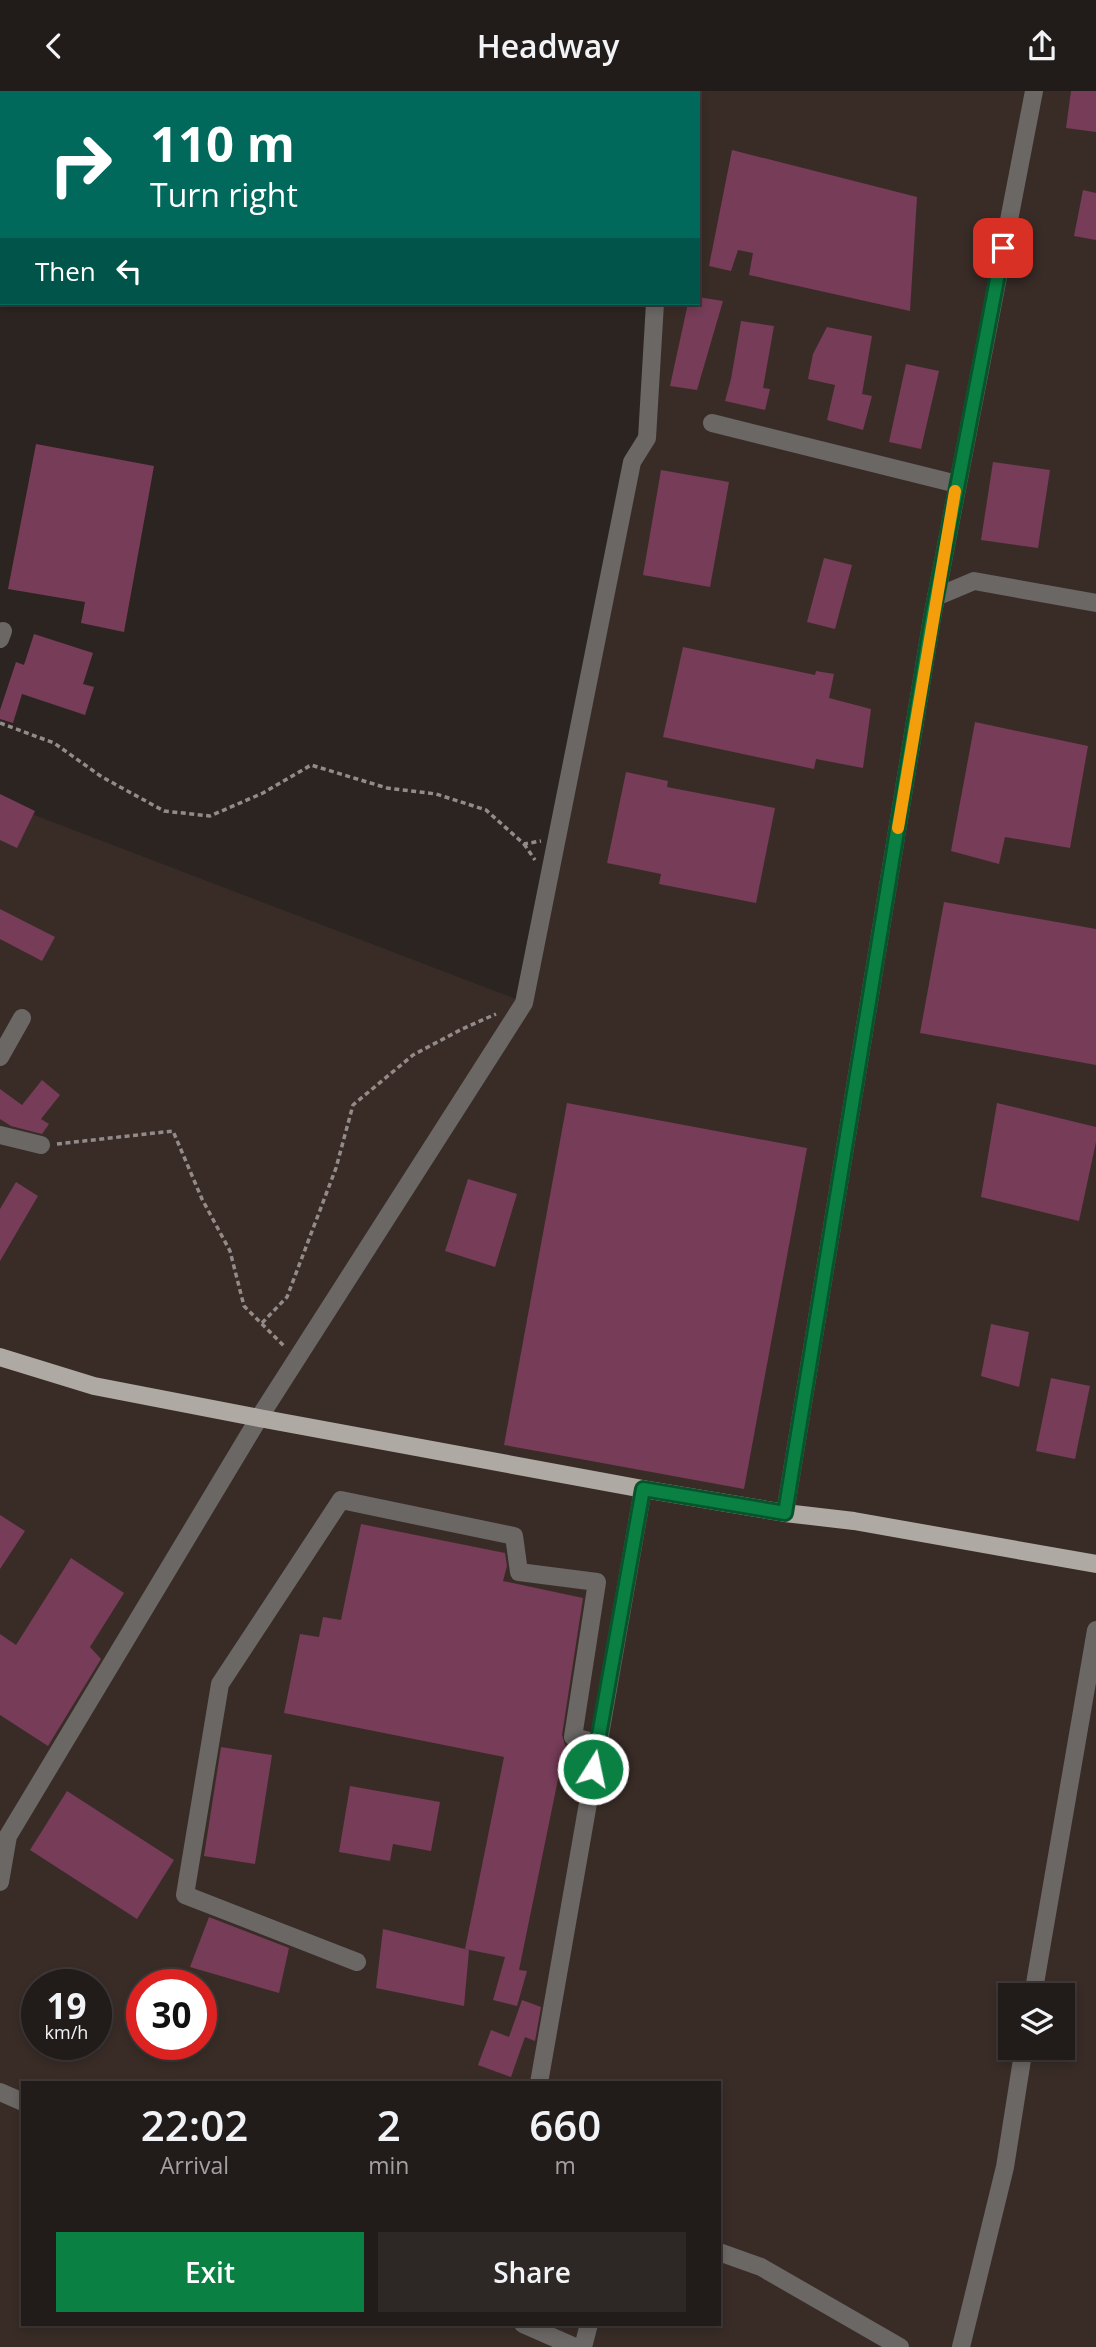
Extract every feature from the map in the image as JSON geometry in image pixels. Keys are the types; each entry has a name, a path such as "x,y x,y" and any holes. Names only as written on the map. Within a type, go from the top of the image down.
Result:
{"main road":[{"path":"0,1357 94,1386 259,1418 643,1489 785,1513 855,1521 1096,1565"}],"street":[{"path":"785,1513 936,597 1034,91"},
{"path":"0,1882 8,1836 259,1418 524,1003 632,462 647,438 655,305"},
{"path":"712,423 957,484"},
{"path":"936,597 974,581 1096,603"},
{"path":"0,1057 22,1018"},
{"path":"0,1135 41,1145"},
{"path":"539,2081 643,1489"},
{"path":"357,1962 185,1895 220,1684 341,1500 514,1536 519,1572 597,1582 573,1737 598,1743"},
{"path":"1035,1983 1096,1630"},
{"path":"961,2347 1005,2167 1022,2060"},
{"path":"0,2092 21,2101"},
{"path":"721,2253 761,2267 900,2347"},
{"path":"528,2326 575,2347"},
{"path":"583,2347 588,2326"}],"path":[{"path":"0,723 54,743 102,777 164,811 210,816 263,793 312,765 387,788 436,794 486,810 524,844 557,838"},
{"path":"262,1323 287,1297 336,1168 353,1105 413,1055 462,1029 524,1003"},
{"path":"41,1145 173,1131 202,1199 230,1251 244,1306 297,1359"}],"shaded area":[{"path":"700,91 1096,91 1096,2347 0,2347 0,802 524,1002 632,462 647,438 655,305 700,305"}],"building":[{"path":"1071,91 1096,91 1096,132 1066,128"},
{"path":"732,150 917,197 910,311 749,275 753,253 738,250 731,271 709,266"},
{"path":"1083,190 1096,193 1096,240 1074,236"},
{"path":"700,297 723,301 697,390 670,386 688,305 700,305"},
{"path":"741,321 774,326 763,388 770,389 765,410 725,401"},
{"path":"827,327 872,336 862,394 872,396 863,430 827,420 835,385 808,379 813,354"},
{"path":"906,364 939,371 921,449 889,442"},
{"path":"36,444 154,466 124,632 81,623 85,602 8,589"},
{"path":"993,462 1050,470 1038,548 981,540"},
{"path":"661,470 729,482 710,587 643,575"},
{"path":"824,558 852,565 835,629 807,622"},
{"path":"34,634 93,653 83,684 94,687 85,715 22,694 13,723 0,719 0,710 16,662 24,665"},
{"path":"683,647 815,675 816,671 834,674 829,698 871,709 863,768 816,759 814,769 663,737"},
{"path":"975,722 1088,746 1070,848 1005,837 999,864 951,851"},
{"path":"626,772 668,781 667,787 775,808 756,903 659,884 661,874 607,863"},
{"path":"0,794 35,811 17,848 0,840"},
{"path":"944,902 1096,929 1096,1065 920,1033"},
{"path":"0,909 55,937 42,961 0,939"},
{"path":"42,1080 60,1095 41,1119 49,1124 42,1134 11,1126 0,1119 0,1089 22,1105"},
{"path":"567,1103 807,1148 744,1489 504,1445"},
{"path":"997,1103 1096,1127 1096,1142 1079,1221 981,1197"},
{"path":"468,1179 517,1194 495,1267 445,1251"},
{"path":"16,1182 38,1196 0,1261 0,1209"},
{"path":"991,1324 1029,1332 1019,1387 981,1376"},
{"path":"1051,1378 1090,1386 1075,1459 1036,1451"},
{"path":"0,1515 25,1531 0,1569"},
{"path":"361,1524 505,1553 507,1566 503,1581 583,1598 562,1735 565,1745 519,1970 527,1971 517,2006 493,2000 505,1957 465,1949 504,1757 284,1713 300,1634 319,1637 323,1617 341,1620"},
{"path":"71,1558 124,1593 90,1647 101,1659 48,1746 0,1715 0,1634 16,1645"},
{"path":"221,1747 272,1755 255,1864 204,1856"},
{"path":"350,1786 440,1802 431,1851 393,1844 390,1861 339,1852"},
{"path":"67,1791 174,1860 137,1919 30,1850"},
{"path":"209,1917 289,1948 279,1993 217,1975 217,1969 190,1967"},
{"path":"383,1929 469,1950 464,2006 376,1988"},
{"path":"522,2000 541,2007 535,2041 525,2037 511,2077 478,2065 491,2030 509,2037"}],"slow traffic":[{"path":"898,828 955,491"}],"route":[{"path":"593,1769 643,1489 785,1513 932,618 1003,248"}]}
